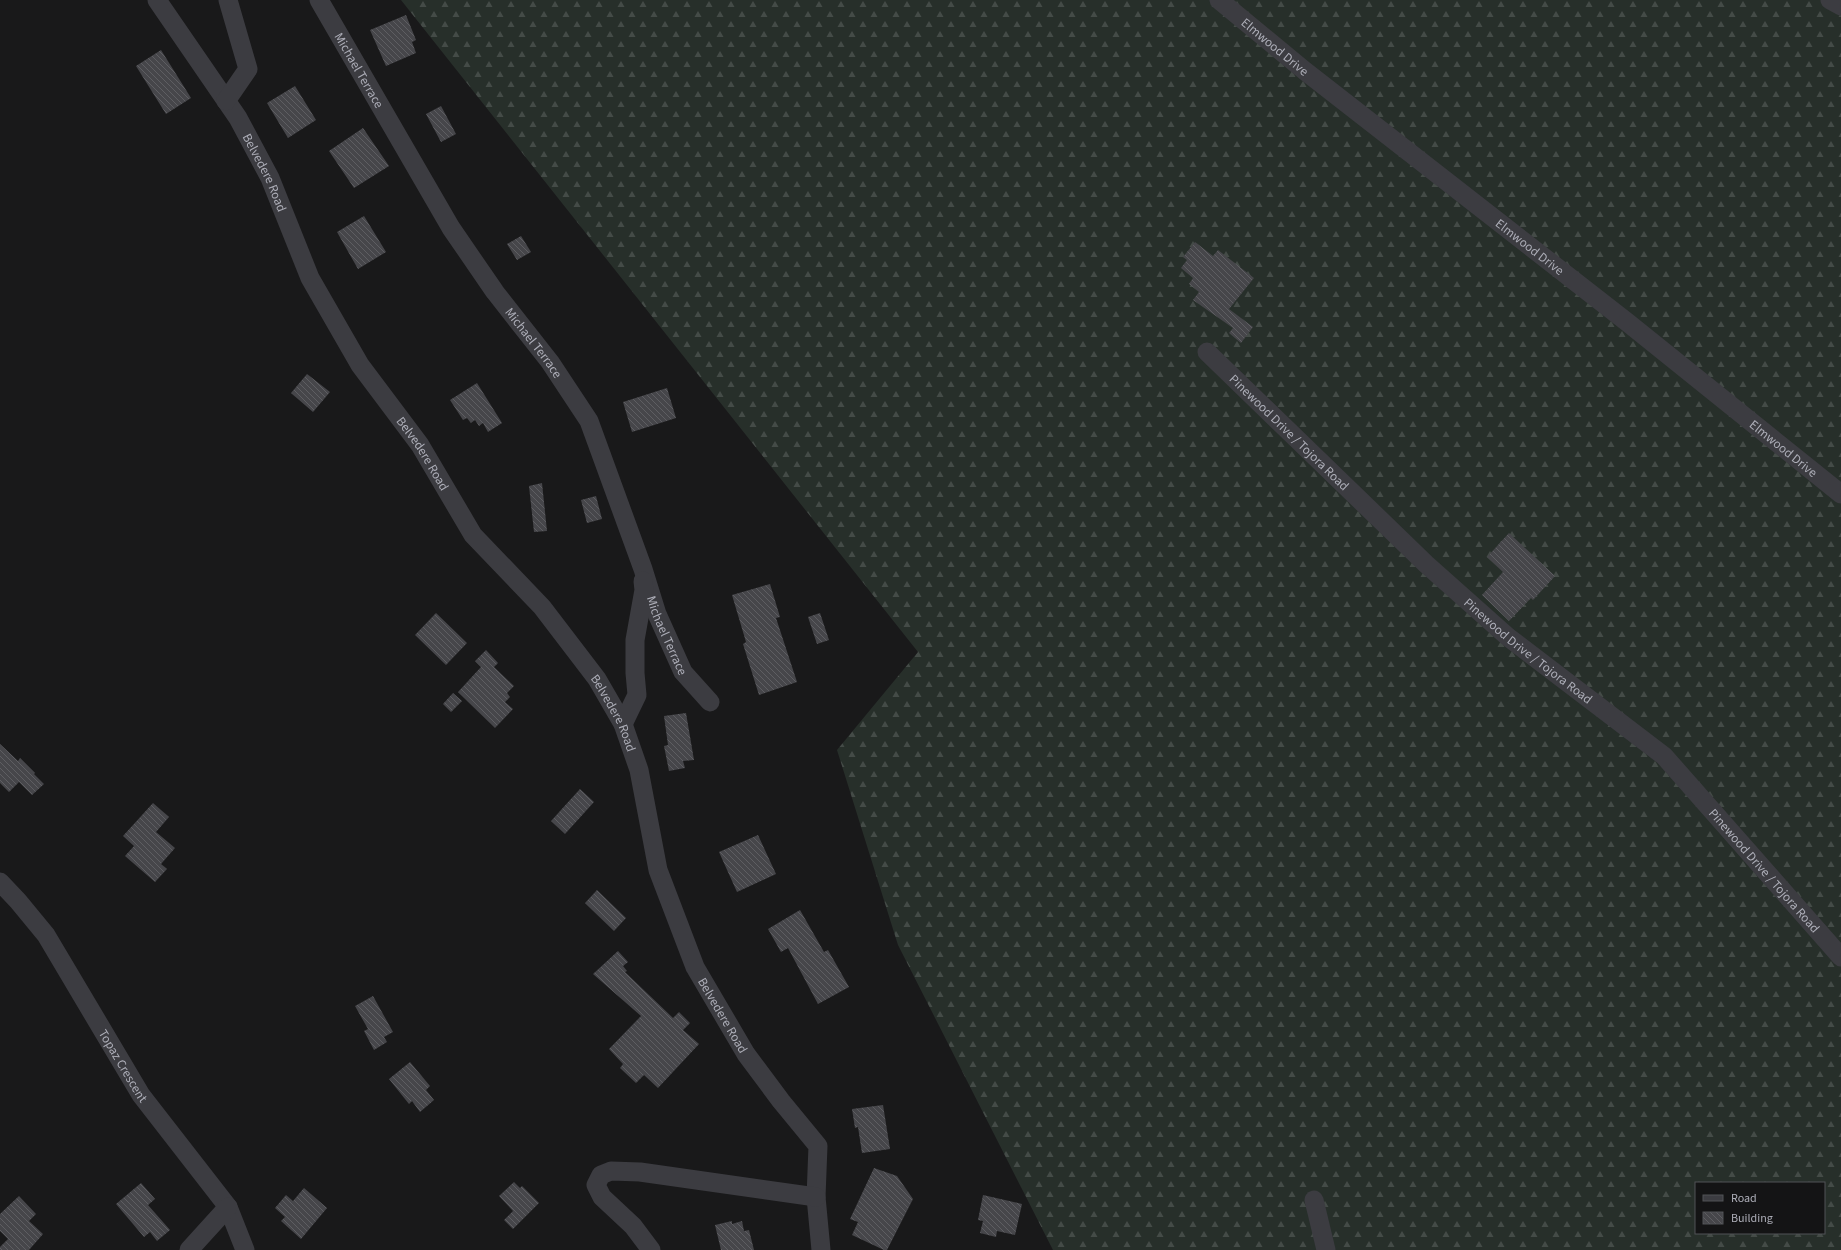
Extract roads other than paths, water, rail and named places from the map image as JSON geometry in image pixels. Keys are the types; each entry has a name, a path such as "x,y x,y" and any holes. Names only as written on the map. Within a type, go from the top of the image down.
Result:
{"street":[{"name":"Belvedere Road","path":"157,0 238,118 270,178 310,278 360,365 420,445 473,535 542,606 598,679 623,724 639,770 658,870 696,967 746,1054 781,1101 818,1146 816,1197 821,1250"},
{"path":"226,101 248,69 228,0"},
{"name":"Michael Terrace","path":"319,0 451,228 495,292 550,362 589,421 643,569 657,614 683,672 710,702"},
{"name":"Elmwood Drive","path":"1219,0 1305,71 1627,322 1841,494"},
{"path":"1830,0 1841,6"},
{"name":"Pinewood Drive / Tojora Road","path":"1207,352 1426,564 1508,637 1664,756 1841,957"},
{"path":"623,724 637,695 635,640 644,590 643,569"},
{"name":"Topaz Crescent","path":"0,882 46,935 141,1095 228,1207 245,1250"},
{"path":"651,1250 633,1226 602,1197 596,1184 601,1175 611,1172 640,1172 816,1197"},
{"path":"1314,1200 1326,1250"},
{"path":"189,1250 228,1207"}]}
